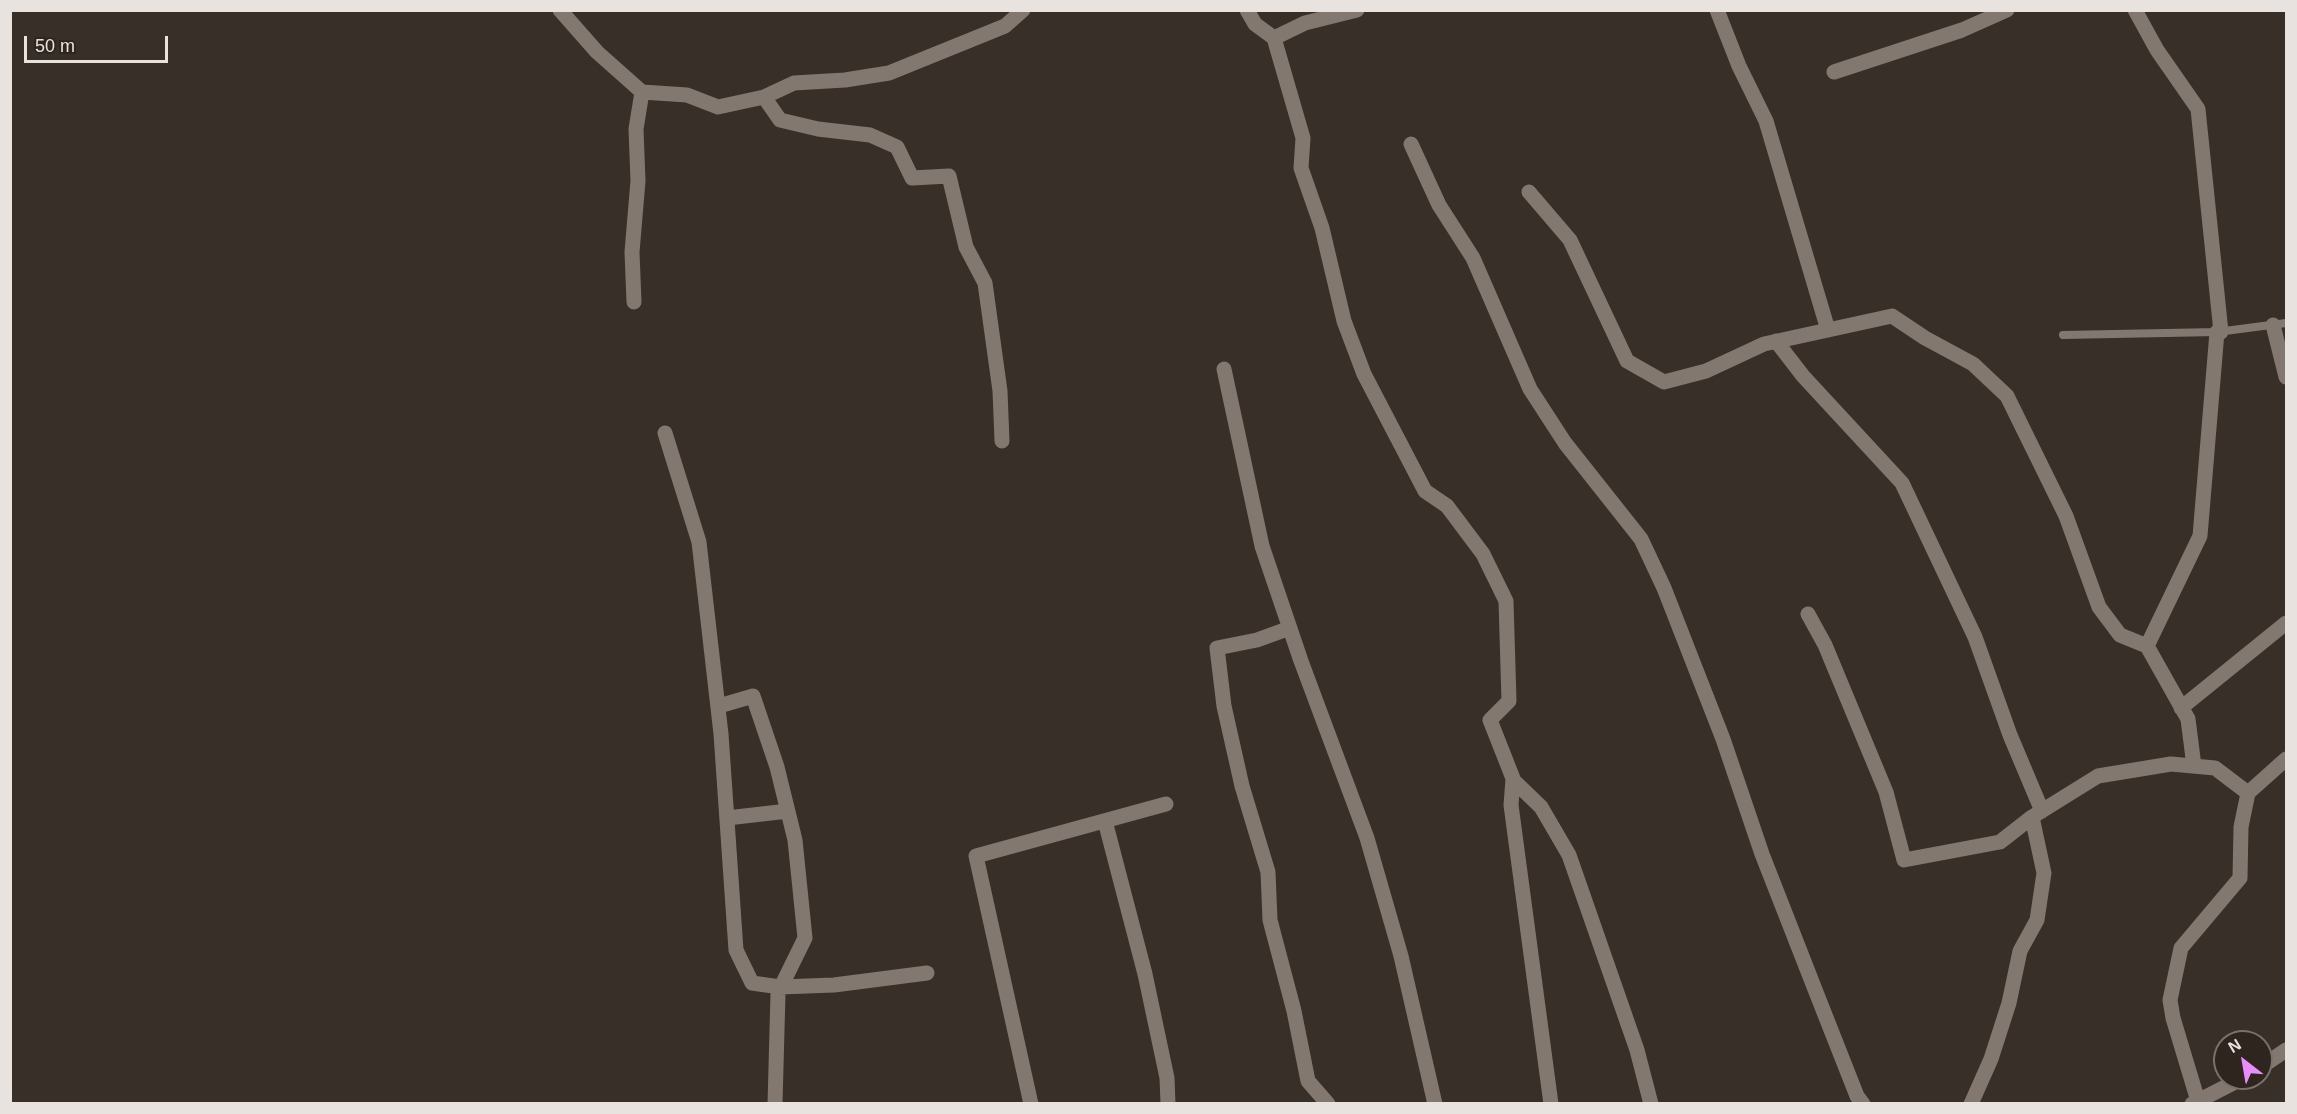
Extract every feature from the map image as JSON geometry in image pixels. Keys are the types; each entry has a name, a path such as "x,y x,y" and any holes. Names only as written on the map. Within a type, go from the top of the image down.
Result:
{"street":[{"path":"560,10 597,52 642,92 687,95 718,107 764,97 794,83 845,80 889,73 1005,26 1023,10"},
{"path":"1247,10 1255,24 1274,38 1303,138 1301,168 1322,228 1344,321 1364,375 1425,491 1448,506 1483,554 1506,600 1509,701 1490,720 1513,779 1513,817 1551,1104"},
{"path":"1274,38 1305,23 1357,10"},
{"path":"1717,10 1739,66 1766,121 1828,330"},
{"path":"1834,72 1962,30 2007,10"},
{"path":"2135,10 2157,51 2198,109 2219,332 2200,536 2147,646"},
{"path":"634,302 632,252 638,181 636,129 642,92"},
{"path":"764,97 780,120 818,129 870,135 897,147 912,178 949,176 966,247 985,283 1000,391 1002,441"},
{"path":"1411,144 1439,205 1473,258 1530,389 1565,443 1641,539 1664,588 1723,739 1762,854 1857,1096 1863,1104"},
{"path":"1529,192 1570,240 1627,361 1664,382 1706,371 1764,344 1892,316 1973,364 2007,396 2066,516 2098,607 2120,635 2147,646 2188,719 2194,766"},
{"path":"2280,324 2286,377"},
{"path":"1776,341 1803,376 1902,483 1975,637 2037,814 2043,873 2037,920 2020,951 2009,1003 1991,1059 1971,1104"},
{"path":"1224,369 1262,546 1367,838 1401,956 1435,1104"},
{"path":"665,432 699,542 718,706 736,950 752,983 780,987 834,986 927,973"},
{"path":"1808,614 1825,645 1886,792 1904,860 2000,842 2037,814 2098,776 2170,764 2215,768 2248,794"},
{"path":"2181,708 2286,624"},
{"path":"1290,628 1257,640 1217,648 1224,706 1242,786 1268,872 1270,920 1294,1011 1308,1081 1328,1104"},
{"path":"718,706 753,696 777,768 795,840 805,938 777,993 775,1104"},
{"path":"2219,1090 2195,1102 2170,1000 2181,948 2240,878 2241,827 2248,794 2286,759"},
{"path":"1513,779 1541,807 1569,855 1637,1050 1651,1104"},
{"path":"1031,1104 976,856 1166,804"},
{"path":"727,818 788,811"},
{"path":"1105,821 1145,974 1167,1078 1168,1104"},
{"path":"2273,1058 2286,1050"}],"lane":[{"path":"2063,335 2219,332 2280,324"}]}
